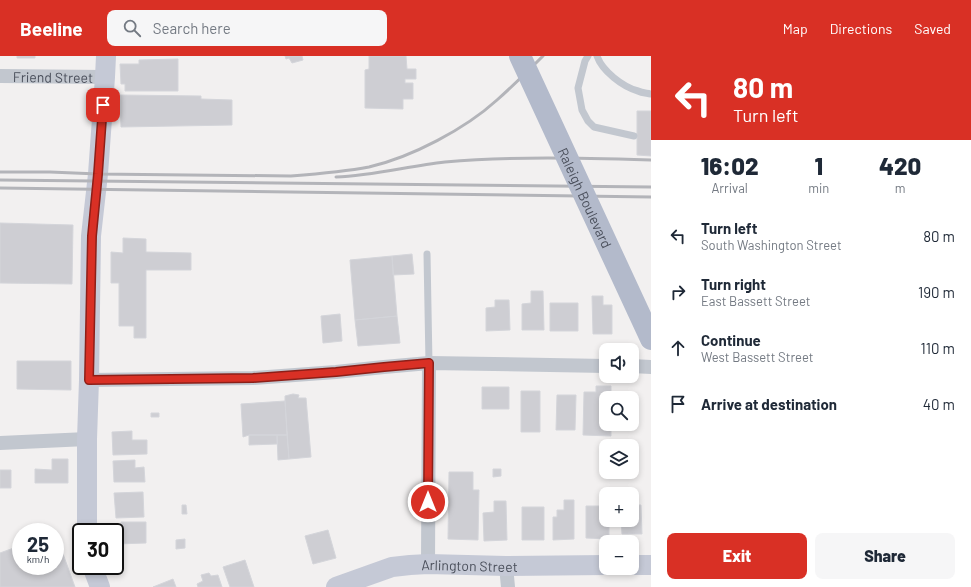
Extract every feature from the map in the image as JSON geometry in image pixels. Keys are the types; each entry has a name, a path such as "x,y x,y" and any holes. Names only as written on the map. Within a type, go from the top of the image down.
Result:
{"main road":[{"name":"Raleigh Boulevard","path":"520,56 651,339"}],"street":[{"path":"87,523 87,439 92,236 106,56"},
{"name":"Friend Street","path":"0,76 105,77"},
{"path":"89,380 253,378 429,363 599,366"},
{"path":"428,564 429,363"},
{"path":"639,366 651,366"},
{"path":"0,443 87,439"},
{"name":"Arlington Street","path":"336,587 392,567 410,565 599,565"},
{"path":"639,565 651,565"},
{"path":"506,566 508,587"},
{"path":"95,575 100,587"}],"lane":[{"path":"588,56 585,61 578,88 582,110 588,121 594,127 634,136"},
{"path":"597,56 598,60 606,70 616,79 638,92 651,94"},
{"path":"427,254 429,363"}],"building":[{"path":"17,56 35,56 35,58 17,58"},
{"path":"285,56 302,56 303,60 292,63 289,58 286,59"},
{"path":"369,56 406,56 407,69 416,69 416,79 405,79 405,83 413,83 413,99 403,99 403,109 365,108 365,70 369,69"},
{"path":"178,59 178,91 125,91 125,84 121,84 120,64 139,64 139,60"},
{"path":"120,95 201,96 201,99 232,100 232,125 121,127"},
{"path":"637,111 651,111 651,156 637,155"},
{"path":"0,223 73,225 72,284 0,283"},
{"path":"123,238 146,239 146,252 191,253 191,270 146,270 146,338 134,338 134,326 119,326 119,283 111,283 111,252 123,253"},
{"path":"412,254 414,274 393,275 392,256"},
{"path":"392,256 397,316 355,320 350,260"},
{"path":"531,291 543,291 544,330 522,330 522,304 531,303"},
{"path":"592,296 603,296 603,305 612,305 612,334 593,334"},
{"path":"495,300 509,300 510,330 486,331 486,308 495,307"},
{"path":"550,303 578,303 578,331 550,331"},
{"path":"340,314 342,341 323,343 321,316"},
{"path":"397,316 400,343 358,346 355,320"},
{"path":"17,361 71,361 71,390 17,389"},
{"path":"596,386 611,386 611,391 599,391 599,431 611,431 611,436 583,435 584,392 596,392"},
{"path":"482,387 509,387 509,409 482,409"},
{"path":"521,391 540,391 540,432 521,432"},
{"path":"293,394 299,395 298,398 306,398 311,457 289,459 285,396"},
{"path":"557,395 576,395 575,430 556,430"},
{"path":"285,401 287,435 249,435 243,437 241,404"},
{"path":"151,413 159,413 159,417 151,417"},
{"path":"132,431 132,440 147,440 147,454 113,455 112,432"},
{"path":"249,435 277,435 277,444 249,445"},
{"path":"277,435 287,435 289,459 278,460"},
{"path":"52,459 68,459 68,483 35,483 35,469 52,470"},
{"path":"135,460 135,468 144,467 145,482 114,482 113,461"},
{"path":"493,469 501,469 501,476 493,477"},
{"path":"0,470 11,470 11,488 0,488"},
{"path":"449,472 473,472 473,490 479,490 478,540 448,539"},
{"path":"143,492 144,517 116,518 114,493"},
{"path":"564,500 574,500 574,539 553,540 553,517 557,517 557,510 564,510"},
{"path":"494,501 506,501 507,540 484,541 483,513 494,512"},
{"path":"182,505 186,505 187,514 182,514"},
{"path":"639,505 641,505 642,534 622,534 622,527 639,527"},
{"path":"586,506 599,506 599,527 609,527 609,535 599,535 599,539 586,538"},
{"path":"522,507 544,507 544,540 522,540"},
{"path":"146,522 146,543 124,544 124,523 121,523"},
{"path":"328,530 336,558 313,564 305,536"},
{"path":"185,539 185,548 176,549 176,540"},
{"path":"12,549 12,575 64,575 64,557 75,587 0,587 0,553"},
{"path":"245,560 254,587 230,587 223,567"},
{"path":"209,573 211,576 218,575 222,587 198,587 197,584 203,581 201,575"},
{"path":"173,579 176,587 153,587"}],"railway":[{"path":"0,172 291,176 340,172 369,167 420,149 437,141 470,121 515,84 543,56"},
{"path":"336,177 363,175 445,162 471,160 548,158 651,160"},
{"path":"0,180 651,187"},
{"path":"0,188 651,197"}],"route":[{"path":"103,105 92,236 89,380 253,378 429,363 428,502"}]}
